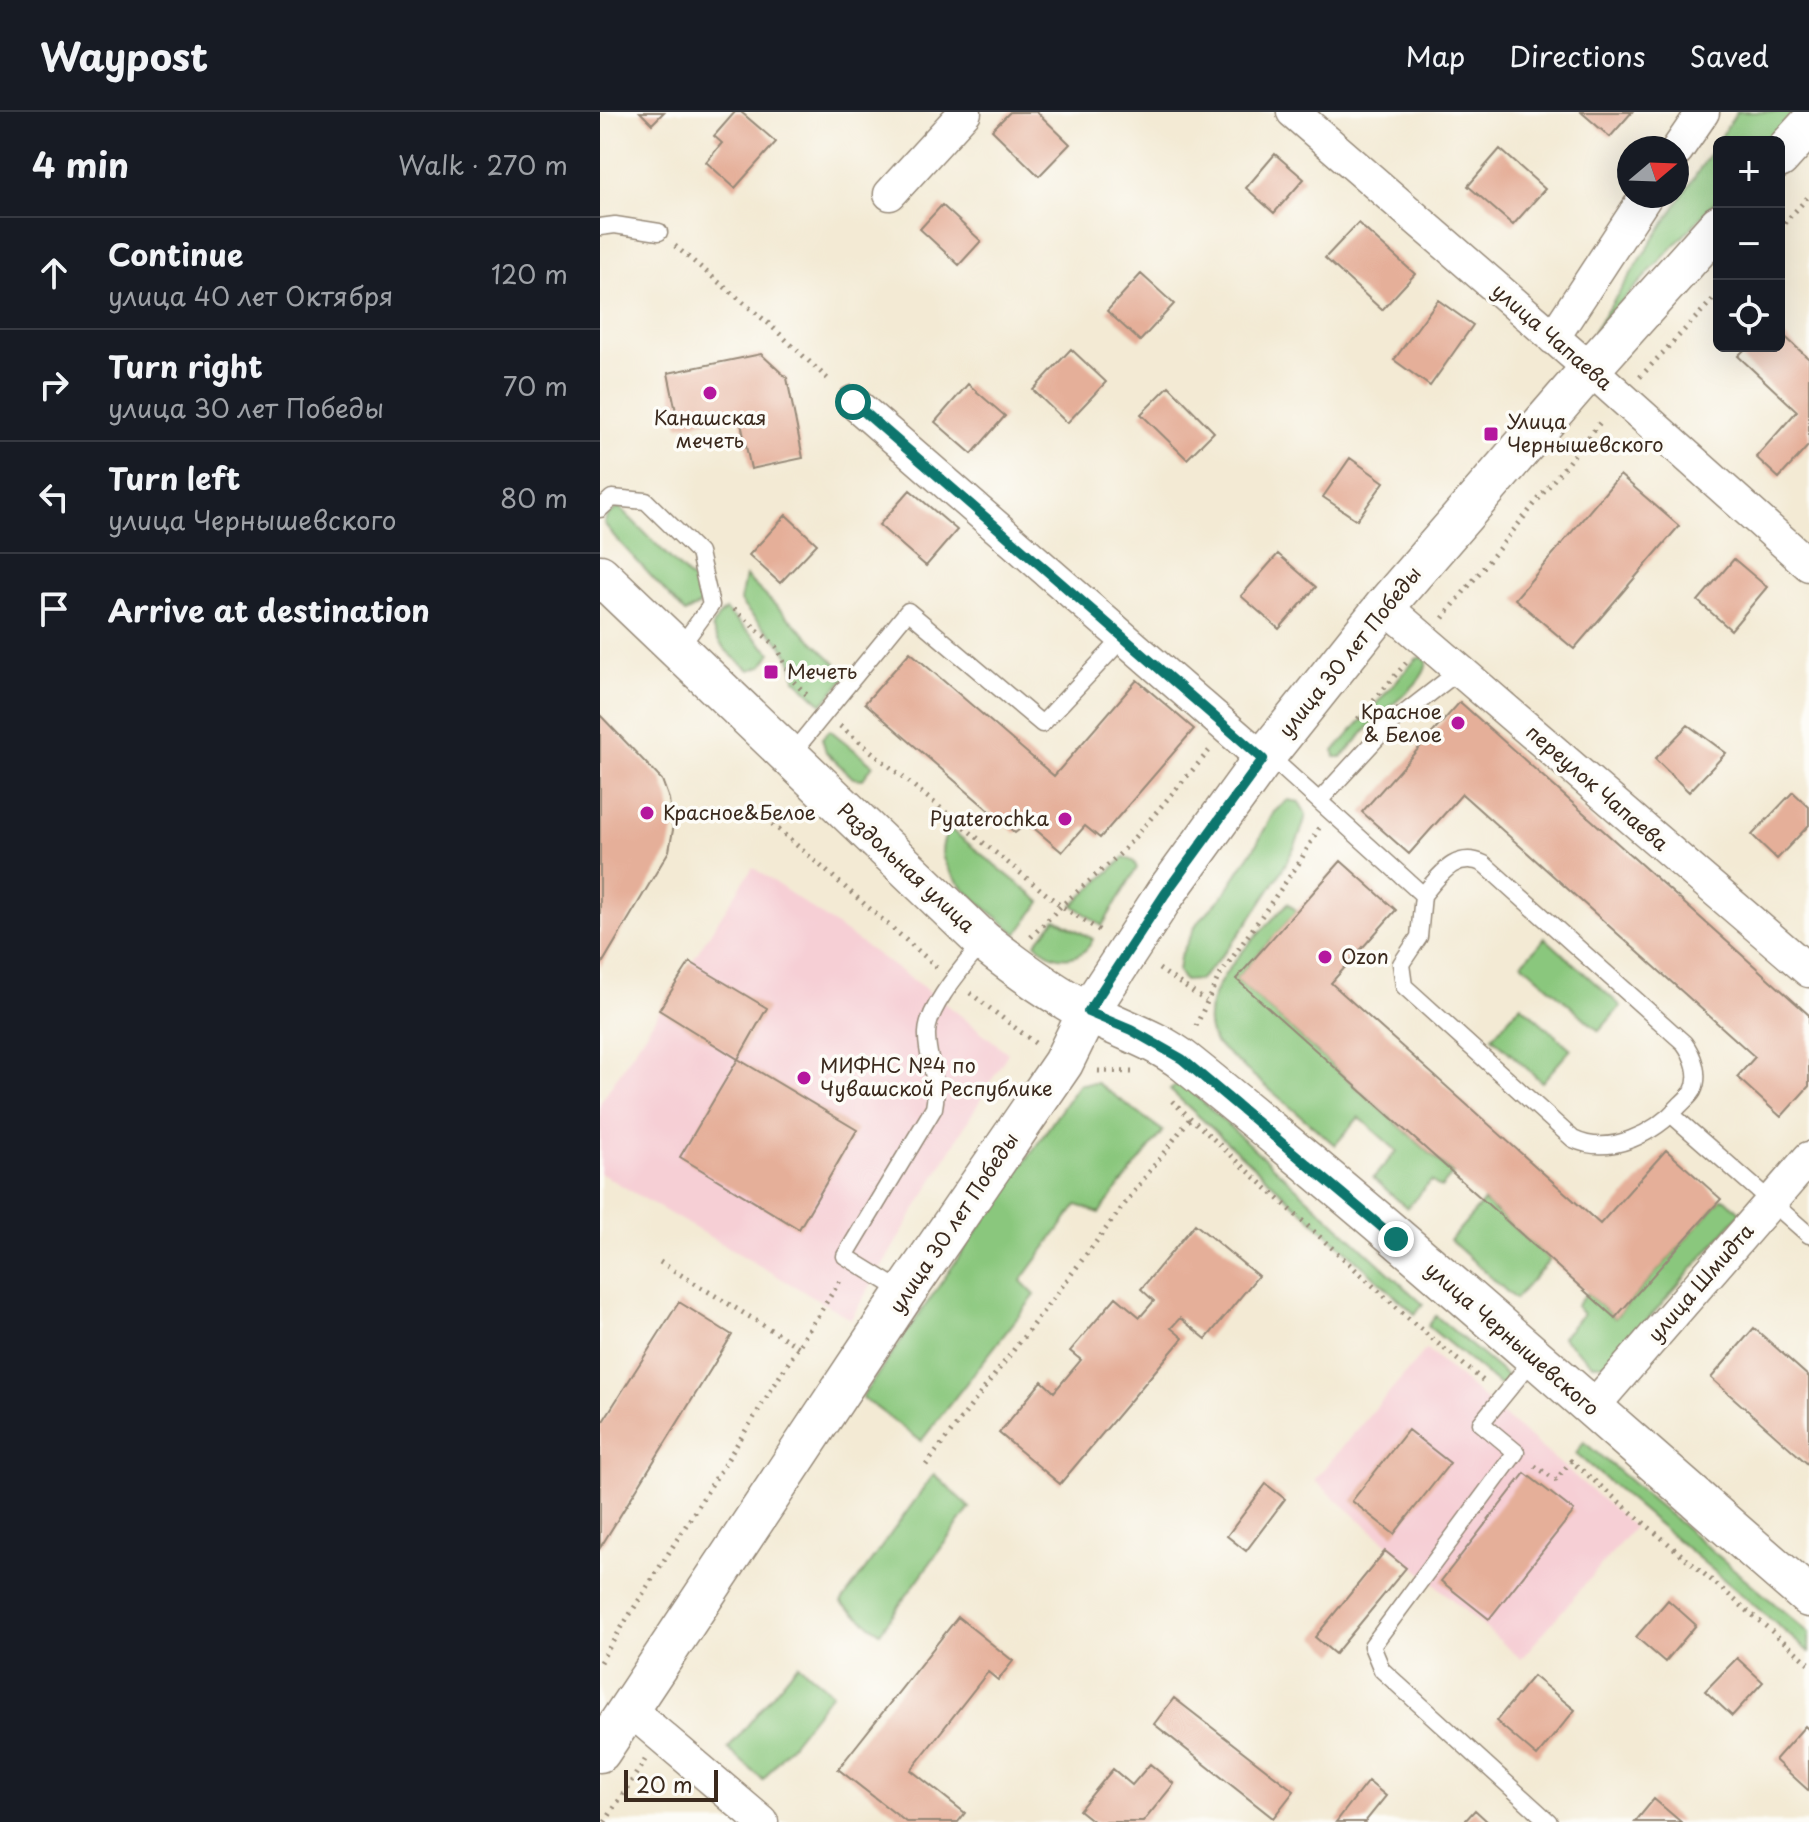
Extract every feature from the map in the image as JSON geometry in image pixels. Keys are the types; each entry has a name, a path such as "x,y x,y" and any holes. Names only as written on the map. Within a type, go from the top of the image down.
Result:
{"street":[{"path":"890,194 965,112"},
{"name":"улица Чапаева","path":"1293,112 1590,369 1809,565"},
{"path":"1687,136 1703,112"},
{"path":"1785,151 1809,125"},
{"path":"1553,338 1638,208"},
{"name":"улица 30 лет Победы","path":"600,1752 905,1293 1063,1063 1088,1012 1256,750 1713,232"},
{"path":"853,402 1256,750"},
{"name":"Раздольная улица","path":"600,575 788,757 1002,944 1011,963 1088,1012"},
{"name":"переулок Чапаева","path":"1385,606 1809,971"},
{"name":"улица Чернышевского","path":"1088,1012 1131,1030 1182,1059 1809,1597"},
{"name":"улица Шмидта","path":"1592,1408 1809,1158"},
{"path":"629,1709 762,1822"}],"lane":[{"path":"600,227 615,225 659,232"},
{"path":"600,509 612,498 646,501 699,553 711,605 678,650"},
{"path":"788,757 908,611 1042,724 1123,638"},
{"path":"1324,805 1388,726 1460,670"},
{"path":"1256,750 1324,805 1423,895"},
{"path":"1465,859 1484,864 1684,1043 1690,1052 1696,1075 1693,1090 1672,1115 1651,1131 1612,1144 1587,1145 1573,1139 1404,986 1401,964 1419,937 1423,895 1456,861 1465,859"},
{"path":"905,1293 845,1256 934,1108 938,1090 927,1032 940,999 952,981 1002,944"},
{"path":"1672,1115 1809,1235"},
{"path":"1534,1358 1481,1423 1516,1452 1372,1646 1382,1670 1549,1822"}],"path":[{"path":"1785,222 1809,196"},
{"path":"659,232 768,323 853,402"},
{"path":"1353,725 1621,397 1713,299"},
{"path":"711,605 729,605 777,647 792,680 824,713 1061,906 1103,933"},
{"path":"1002,944 1061,906 1121,853 1216,742 1256,750"},
{"path":"748,803 952,981 1045,1051"},
{"path":"1197,1038 1196,1024 1206,1001 1229,961 1299,863 1324,805"},
{"path":"1159,969 1206,1001"},
{"path":"1091,1072 1134,1073"},
{"path":"1170,1100 1418,1327 1502,1397"},
{"path":"926,1465 1191,1117"},
{"path":"660,1262 799,1347"},
{"path":"600,1662 844,1274"},
{"path":"1516,1452 1556,1480 1571,1461 1809,1663"},
{"path":"605,1822 661,1735"}],"shaded area":[{"name":"МИФНС №4 по Чувашской Республике","path":"753,867 940,999 1008,1053 851,1319 600,1173 600,1103"},
{"path":"1426,1349 1634,1527 1521,1659 1314,1480"}],"green space":[{"path":"1737,112 1800,112 1777,136 1721,136"},
{"path":"1713,149 1713,204 1593,332 1674,208 1689,208 1689,185"},
{"path":"619,507 703,591 700,605 685,613 614,536 604,523 607,516"},
{"path":"745,576 848,675 822,704 795,679 793,666 782,646 740,601"},
{"path":"725,610 771,653 762,666 750,670 727,652 718,640 712,627"},
{"path":"1421,657 1427,661 1421,677 1377,718 1342,757 1335,757 1334,751"},
{"path":"830,730 873,765 863,779 853,778 826,752 822,738"},
{"path":"1288,800 1299,802 1306,814 1291,854 1262,902 1213,966 1199,980 1184,981 1178,971 1180,957 1197,923 1222,897 1274,812"},
{"path":"949,828 1041,902 1017,934 965,889 948,869 942,850"},
{"path":"1125,857 1137,868 1102,926 1073,905"},
{"path":"1288,903 1297,911 1236,979 1453,1174 1441,1188 1431,1181 1407,1208 1373,1178 1397,1151 1359,1117 1335,1145 1215,1043 1209,1024 1211,1005 1218,986 1245,949"},
{"path":"1056,919 1093,939 1082,953 1058,957 1036,943"},
{"path":"1545,938 1621,1006 1599,1031 1522,963"},
{"path":"1521,1005 1571,1049 1542,1082 1492,1037"},
{"path":"1181,1082 1423,1304 1415,1314 1170,1090"},
{"path":"1097,1083 1163,1131 1099,1213 1077,1205 1021,1281 1035,1295 921,1441 862,1397 1079,1084"},
{"path":"1721,1199 1726,1199 1741,1213 1609,1364 1592,1364 1562,1337 1583,1314 1576,1306 1587,1293 1615,1318"},
{"path":"1484,1201 1550,1260 1515,1299 1450,1240"},
{"path":"1436,1316 1508,1377 1501,1386 1428,1326"},
{"path":"1584,1442 1809,1633 1809,1652 1576,1454"},
{"path":"934,1474 970,1508 880,1632 841,1603"},
{"path":"798,1664 832,1693 763,1780 728,1749"}],"building":[{"path":"640,112 664,112 652,124"},
{"path":"735,112 741,112 776,142 735,188 706,162 722,143 714,136"},
{"path":"1010,112 1037,112 1070,144 1039,176 992,130"},
{"path":"1581,112 1632,112 1610,137"},
{"path":"1500,149 1545,189 1513,225 1468,186"},
{"path":"1275,154 1304,179 1274,213 1246,188"},
{"path":"942,205 981,241 959,265 920,229"},
{"path":"1358,223 1415,274 1382,310 1325,258"},
{"path":"1141,274 1174,304 1140,341 1107,311"},
{"path":"1438,300 1473,325 1430,386 1394,360"},
{"path":"1785,337 1809,359 1809,445 1779,478 1756,457 1797,411 1738,356 1742,352 1785,352"},
{"path":"1071,349 1106,382 1067,423 1033,390"},
{"path":"761,354 787,378 803,458 751,469 739,414 679,426 668,373"},
{"path":"968,384 1005,416 972,454 935,422"},
{"path":"1169,386 1214,432 1187,459 1141,414"},
{"path":"1350,458 1384,482 1357,520 1323,497"},
{"path":"1620,475 1679,526 1574,649 1515,599"},
{"path":"910,490 957,530 926,566 879,525"},
{"path":"786,515 817,544 780,583 749,555"},
{"path":"1278,554 1316,587 1279,629 1241,596"},
{"path":"1734,559 1767,587 1731,630 1698,601"},
{"path":"910,652 1054,776 1137,680 1194,729 1100,838 1085,826 1062,852 1028,823 1015,833 865,703"},
{"path":"1460,702 1809,1015 1809,1086 1781,1117 1737,1077 1755,1057 1462,794 1409,854 1362,812"},
{"path":"600,715 662,780 669,799 673,830 669,851 600,967"},
{"path":"1688,725 1726,753 1689,792 1655,759"},
{"path":"1793,792 1809,807 1809,825 1777,859 1752,835"},
{"path":"1341,861 1396,910 1331,983 1600,1224 1666,1150 1721,1199 1615,1318 1236,979"},
{"path":"690,962 767,1008 738,1059 659,1010"},
{"path":"738,1059 857,1130 799,1229 680,1157"},
{"path":"1195,1224 1258,1276 1206,1339 1180,1318 1171,1328 1183,1338 1060,1484 999,1433 1042,1381 1054,1392 1081,1360 1070,1351 1116,1297 1140,1317 1154,1301 1141,1289"},
{"path":"679,1302 732,1335 600,1548 600,1426"},
{"path":"1754,1328 1809,1377 1809,1465 1711,1378"},
{"path":"1408,1430 1450,1463 1394,1534 1352,1501"},
{"path":"1525,1473 1574,1511 1489,1619 1441,1581"},
{"path":"1266,1484 1285,1499 1246,1551 1227,1536"},
{"path":"1385,1551 1406,1568 1335,1654 1315,1637"},
{"path":"1668,1600 1696,1625 1665,1662 1636,1637"},
{"path":"958,1617 1013,1661 998,1680 988,1672 911,1770 965,1813 958,1822 906,1822 838,1769"},
{"path":"1737,1658 1763,1682 1732,1716 1705,1691"},
{"path":"1533,1676 1575,1710 1537,1756 1496,1721"},
{"path":"1174,1698 1294,1791 1273,1818 1154,1724"},
{"path":"1805,1726 1809,1730 1809,1791 1775,1760"},
{"path":"1150,1764 1174,1784 1143,1822 1094,1822 1079,1810 1113,1769 1132,1785"},
{"path":"1368,1781 1386,1796 1365,1822 1336,1822"},
{"path":"1654,1799 1681,1822 1635,1822"},
{"path":"1475,1810 1488,1822 1464,1822"}],"place":[{"name":"Канашская мечеть","path":"710,393"},
{"name":"Улица Чернышевского","path":"1491,434"},
{"name":"Мечеть","path":"771,672"},
{"name":"Красное & Белое","path":"1458,723"},
{"name":"Красное&Белое","path":"647,813"},
{"name":"Pyaterochka","path":"1065,819"},
{"name":"Ozon","path":"1325,957"},
{"name":"МИФНС №4 по Чувашской Республике","path":"804,1078"}],"route":[{"path":"853,402 1263,759 1165,894 1088,1012 1131,1030 1182,1059 1396,1239"}]}
